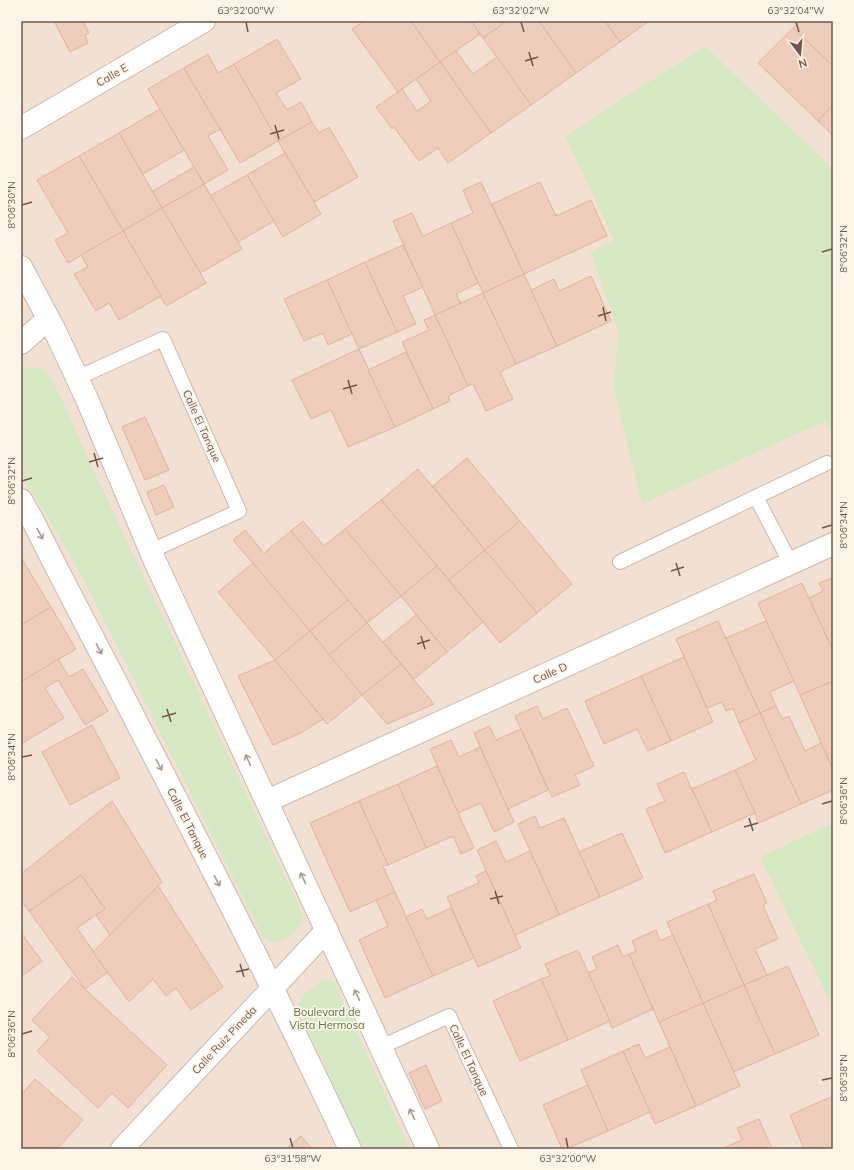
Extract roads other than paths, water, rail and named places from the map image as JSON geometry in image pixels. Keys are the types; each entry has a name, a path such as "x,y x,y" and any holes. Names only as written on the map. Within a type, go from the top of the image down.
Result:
{"street":[{"name":"Calle E","path":"21,128 204,21"},
{"path":"21,267 77,378 151,551 428,1149"},
{"path":"21,343 48,319"},
{"name":"Calle El Tanque","path":"21,500 306,1055 350,1149"},
{"name":"Calle D","path":"267,801 833,544"},
{"name":"Calle Ruiz Pineda","path":"122,1149 327,930"}],"lane":[{"name":"Calle El Tanque","path":"77,378 163,339 239,511 151,551"},
{"path":"620,562 827,463"},
{"path":"756,496 791,564"},
{"name":"Calle El Tanque","path":"381,1047 448,1016 511,1149"}],"park label":[{"name":"Boulevard de Vista Hermosa","path":"327,1018"}]}
